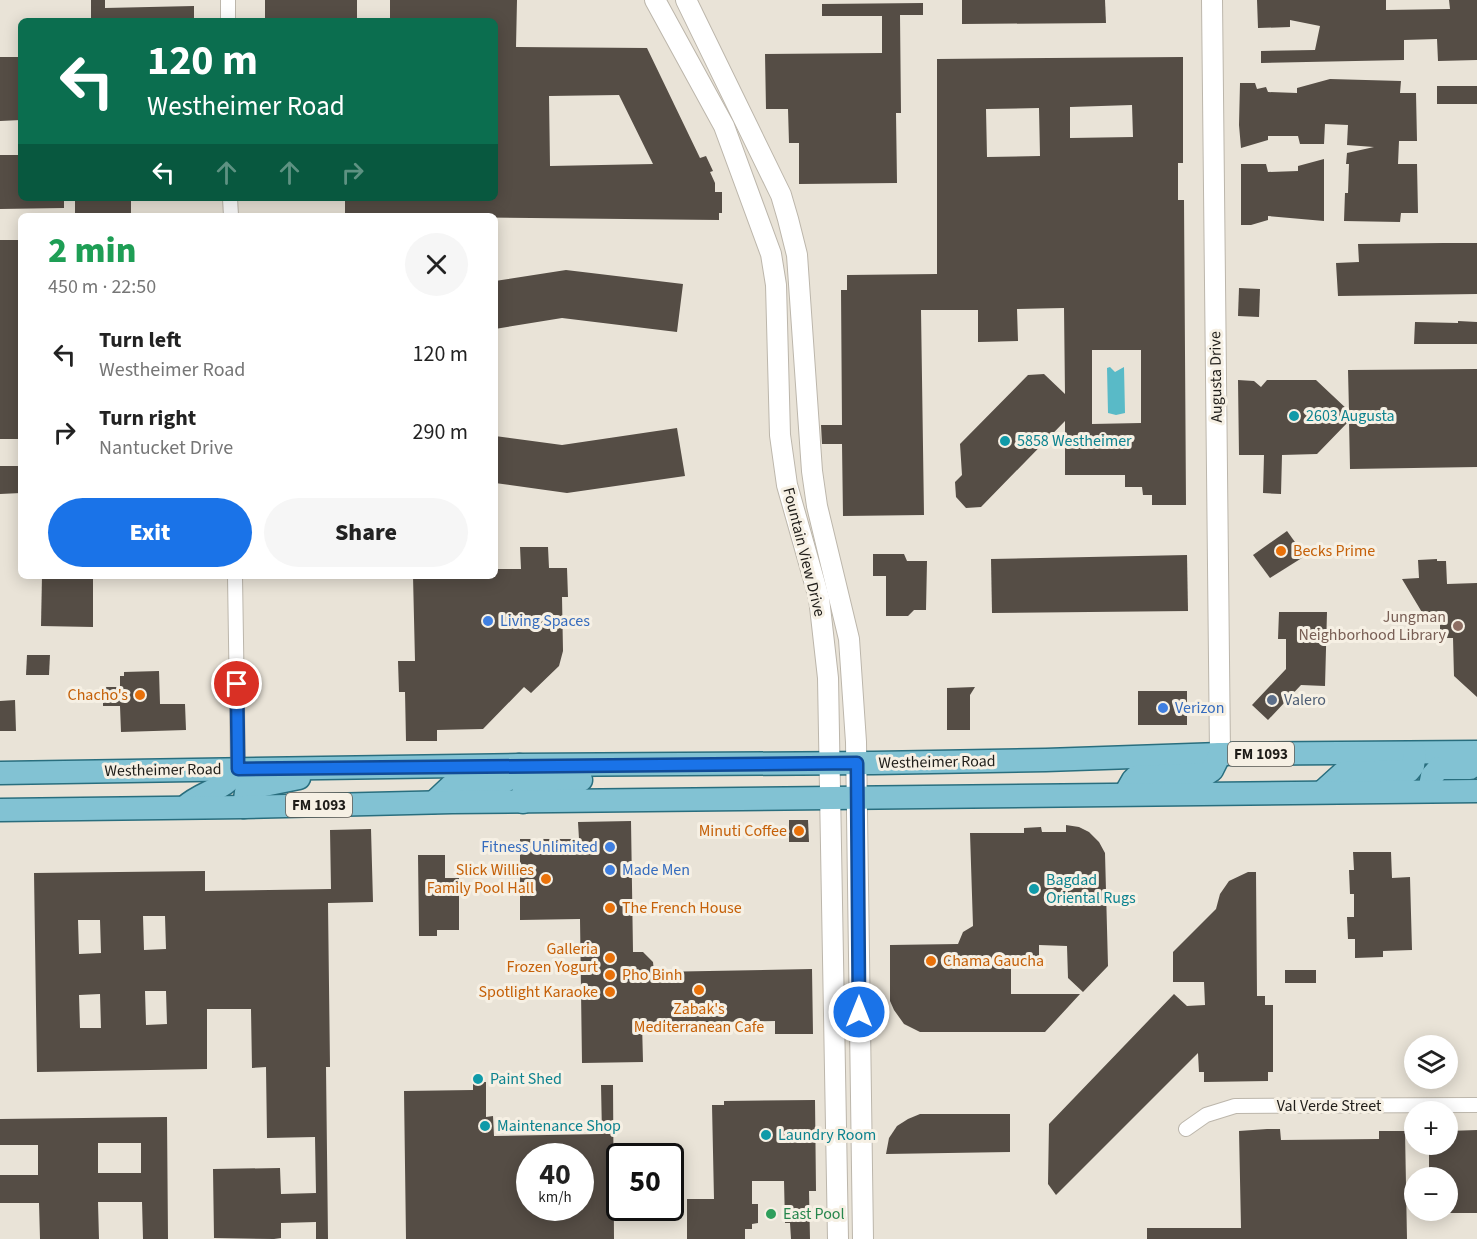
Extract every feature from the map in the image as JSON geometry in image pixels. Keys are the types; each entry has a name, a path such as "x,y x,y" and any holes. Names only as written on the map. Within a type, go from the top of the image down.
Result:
{"main road":[{"name":"Fountain View Drive","path":"655,0 724,126 771,254 776,285 780,435 787,485 819,598 828,678 838,1239"},
{"name":"Fountain View Drive","path":"686,0 781,195 797,255 810,444 817,506 849,639 857,763 863,1239"},
{"name":"Augusta Drive","path":"1212,0 1220,754"},
{"path":"776,285 799,283"},
{"path":"793,510 817,506"},
{"path":"801,538 824,533"},
{"name":"Westheimer Road","path":"0,773 519,765 857,763 1220,754 1477,752"},
{"path":"1322,792 1343,773 1408,771 1413,766 1415,753"},
{"path":"1125,794 1136,777 1206,774 1212,770 1220,754"},
{"path":"523,802 523,789 532,781 604,779 636,764"},
{"path":"434,802 451,786 503,783 519,765"},
{"path":"244,807 246,792 249,788 347,768"},
{"path":"1429,791 1432,776 1439,768 1477,768"},
{"path":"185,807 227,784 238,769"},
{"path":"0,786 31,773"},
{"name":"FM 1093","path":"0,810 434,802 1477,791"},
{"path":"835,1058 860,1058"}],"street":[{"path":"228,0 228,18"},
{"path":"235,579 238,769"},
{"name":"Val Verde Street","path":"1186,1129 1206,1115 1235,1106 1477,1105"}],"water":[{"path":"1110,367 1115,372 1124,367 1125,413 1116,415 1108,413 1107,368"}],"building":[{"path":"91,0 105,0 105,8 194,6 194,18 91,18"},
{"path":"265,0 357,0 357,18 265,18"},
{"path":"390,0 517,0 516,47 647,48 700,158 706,156 713,171 710,172 715,183 715,192 722,192 722,213 719,213 719,220 498,218 498,213 345,213 345,201 498,201 498,18 390,18","holes":["619,95 653,164 550,166 549,96"]},
{"path":"962,0 1105,0 1106,23 962,24"},
{"path":"1257,0 1386,0 1386,10 1450,9 1449,0 1477,0 1477,60 1438,61 1437,39 1404,40 1404,60 1261,63 1261,51 1315,50 1320,26 1290,20 1290,27 1258,28"},
{"path":"923,3 923,15 900,15 901,113 896,113 897,183 799,184 799,143 789,143 788,109 766,109 765,54 882,53 882,16 822,16 822,4"},
{"path":"0,57 18,57 18,120 0,121"},
{"path":"1183,57 1183,163 1178,163 1178,200 1184,200 1186,505 1152,505 1152,495 1143,495 1142,487 1125,487 1125,475 1065,475 1065,421 981,507 966,508 956,497 955,482 962,475 960,444 1028,375 1044,374 1065,394 1064,308 1017,309 1018,341 978,342 978,310 921,310 924,515 843,516 842,444 822,444 821,425 842,425 841,290 847,290 847,275 937,274 937,59","holes":["1132,105 1133,137 1070,138 1070,107","1039,108 1040,156 987,157 986,109","1092,350 1141,350 1141,423 1092,424"]},
{"path":"1330,79 1401,81 1400,93 1416,93 1417,141 1399,141 1398,164 1417,164 1418,213 1401,213 1400,222 1344,221 1345,193 1348,193 1347,153 1374,147 1347,145 1348,125 1325,124 1324,144 1300,144 1298,136 1268,136 1268,140 1241,148 1240,83 1255,83 1257,89 1266,87 1268,92 1297,93 1297,88"},
{"path":"1437,86 1477,86 1477,104 1437,104"},
{"path":"0,155 18,155 18,201 64,201 64,208 0,209"},
{"path":"1324,159 1324,221 1268,216 1268,220 1251,225 1241,225 1241,164 1266,164 1268,172 1298,171 1298,166"},
{"path":"75,201 131,201 131,213 75,213"},
{"path":"0,240 18,240 18,439 0,439"},
{"path":"1477,243 1477,294 1338,296 1336,263 1359,262 1358,244"},
{"path":"566,270 683,284 677,332 562,318 498,329 498,281"},
{"path":"1239,288 1260,289 1259,317 1238,316"},
{"path":"1458,321 1477,322 1477,344 1414,344 1415,322 1458,323"},
{"path":"1477,369 1477,467 1350,469 1349,421 1317,454 1282,455 1281,494 1263,493 1264,455 1239,455 1238,380 1254,381 1261,387 1267,380 1316,380 1349,411 1348,370"},
{"path":"677,428 685,476 567,493 498,483 498,436 562,445"},
{"path":"0,466 18,466 18,493 0,494"},
{"path":"1287,531 1305,556 1270,578 1253,555"},
{"name":"Living Spaces","path":"520,547 548,547 549,568 567,568 568,597 562,597 563,651 559,666 531,693 524,687 483,729 437,730 437,741 406,741 405,692 399,692 398,661 415,661 413,579 498,579 498,569 521,569"},
{"path":"873,554 904,554 907,561 927,561 926,610 914,610 908,616 886,616 886,576 873,576"},
{"path":"1187,555 1188,611 992,613 991,559"},
{"name":"Jungman Neighborhood Library","path":"1437,559 1437,561 1446,561 1447,584 1477,583 1477,697 1454,676 1453,638 1440,638 1440,614 1423,614 1402,579 1419,578 1418,560"},
{"path":"42,579 93,579 93,627 41,626"},
{"path":"1279,612 1327,612 1325,686 1301,685 1268,720 1252,705 1286,669 1286,639 1278,639"},
{"path":"27,655 50,655 49,675 26,675"},
{"name":"Chacho's","path":"159,671 160,704 185,704 186,730 121,732 120,706 103,706 103,687 120,687 120,676 124,676 124,672"},
{"path":"975,687 970,695 970,730 947,730 947,688"},
{"name":"Verizon","path":"1138,691 1187,691 1187,725 1138,725"},
{"path":"15,700 16,731 0,731 0,701"},
{"name":"Minuti Coffee","path":"789,820 808,820 809,842 789,842"},
{"path":"631,821 633,952 643,952 653,962 654,972 812,969 813,1034 775,1034 775,1021 642,1023 643,1062 582,1063 580,919 520,920 520,839 579,839 578,822"},
{"path":"1066,825 1079,827 1089,832 1099,842 1105,853 1108,966 1083,992 1068,978 1067,946 1039,945 1039,966 1011,966 1011,994 1080,994 1045,1032 920,1032 904,1024 890,1001 890,945 958,944 963,932 973,926 970,833 1024,833 1024,828 1041,827 1042,832 1066,832"},
{"path":"371,829 373,902 328,903 330,1067 326,1067 328,1239 316,1239 316,1222 281,1223 281,1238 214,1238 213,1169 280,1168 281,1194 316,1193 315,1137 267,1138 266,1067 252,1068 251,1009 207,1009 207,1069 37,1072 34,873 205,871 205,891 331,889 330,830","holes":["143,916 165,916 166,949 144,950","78,920 100,920 101,953 79,954","145,991 166,991 167,1024 146,1025","100,994 101,1028 80,1028 79,995"]},
{"path":"1353,852 1391,852 1392,878 1410,877 1412,950 1383,951 1383,957 1355,958 1355,939 1348,939 1347,917 1354,917 1354,894 1350,894 1349,870 1354,870"},
{"path":"418,855 445,855 445,878 459,878 459,930 437,930 437,936 419,936"},
{"path":"1248,872 1256,872 1257,996 1265,996 1265,1005 1273,1005 1273,1072 1268,1072 1268,1081 1204,1082 1204,1072 1199,1072 1198,1053 1056,1195 1048,1184 1049,1124 1174,994 1187,1006 1205,1005 1204,982 1173,982 1173,952 1216,909 1220,894 1229,881"},
{"path":"1285,970 1316,970 1316,983 1285,983"},
{"path":"473,1082 486,1082 486,1117 493,1116 494,1136 602,1134 601,1085 613,1085 613,1143 606,1143 606,1221 614,1221 614,1239 406,1239 404,1091 473,1090"},
{"path":"815,1100 816,1191 809,1191 810,1239 791,1239 790,1223 785,1223 784,1181 752,1181 752,1204 758,1204 758,1223 752,1224 752,1229 745,1229 745,1239 687,1239 687,1199 714,1199 712,1105 724,1105 724,1101"},
{"path":"920,1114 1010,1114 1010,1152 886,1154 889,1138 897,1126"},
{"path":"167,1117 168,1239 143,1239 142,1202 98,1202 99,1239 40,1239 39,1203 0,1203 0,1175 38,1175 38,1145 0,1145 0,1119","holes":["98,1143 141,1143 141,1173 98,1173"]},
{"path":"1280,1129 1281,1140 1379,1139 1379,1131 1404,1131 1404,1221 1407,1221 1407,1239 1147,1239 1147,1228 1241,1228 1239,1131"},
{"path":"1477,1130 1477,1213 1458,1213 1458,1167 1429,1167 1429,1155 1458,1155 1458,1131"}],"place":[{"name":"2603 Augusta","path":"1294,416"},
{"name":"5858 Westheimer","path":"1005,441"},
{"name":"Becks Prime","path":"1281,551"},
{"name":"Living Spaces","path":"488,621"},
{"name":"Jungman Neighborhood Library","path":"1458,626"},
{"name":"Chacho's","path":"140,695"},
{"name":"Valero","path":"1272,700"},
{"name":"Verizon","path":"1163,708"},
{"name":"Minuti Coffee","path":"799,831"},
{"name":"Fitness Unlimited","path":"610,847"},
{"name":"Made Men","path":"610,870"},
{"name":"Slick Willies Family Pool Hall","path":"546,879"},
{"name":"Bagdad Oriental Rugs","path":"1034,889"},
{"name":"The French House","path":"610,908"},
{"name":"Galleria Frozen Yogurt","path":"610,958"},
{"name":"Chama Gaucha","path":"931,961"},
{"name":"Pho Binh","path":"610,975"},
{"name":"Zabak's Mediterranean Cafe","path":"699,990"},
{"name":"Spotlight Karaoke","path":"610,992"},
{"name":"Paint Shed","path":"478,1079"},
{"name":"Maintenance Shop","path":"485,1126"},
{"name":"Laundry Room","path":"766,1135"},
{"name":"East Pool","path":"771,1214"}],"route":[{"path":"237,684 238,769 857,763 859,1012"}]}
